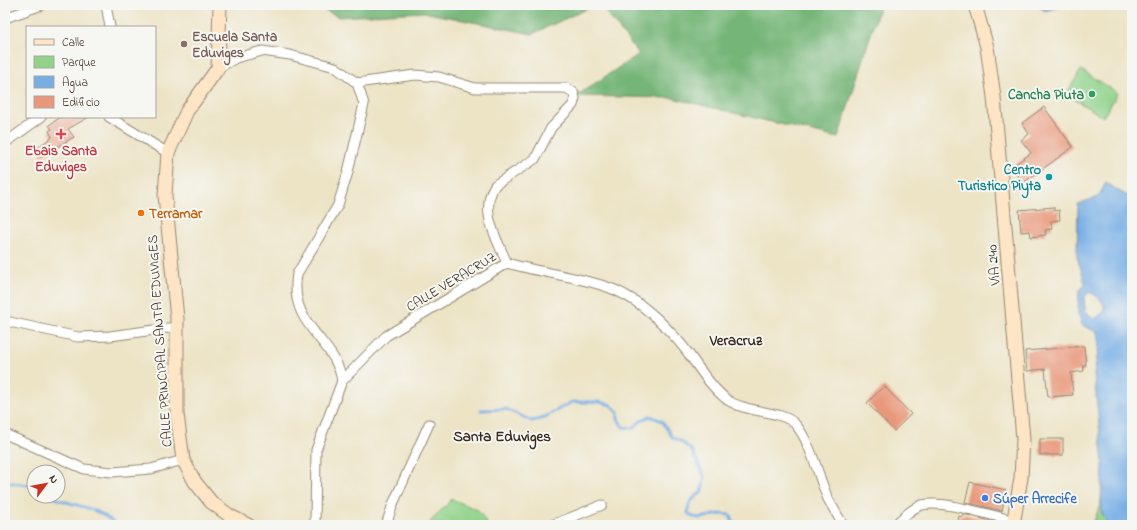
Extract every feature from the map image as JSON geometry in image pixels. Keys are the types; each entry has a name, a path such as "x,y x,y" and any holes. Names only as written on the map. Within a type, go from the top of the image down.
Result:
{"street":[{"path":"5,18 42,5"},
{"path":"106,5 110,26"},
{"path":"218,68 220,5"},
{"name":"VÍA 240","path":"974,5 987,47 994,97 1023,439 1021,478 1014,523"},
{"path":"218,68 236,58 262,51 290,55 335,67 357,83 364,104 348,172 338,205 297,274 295,287 295,295 302,315 335,360 342,381"},
{"name":"CALLE PRINCIPAL SANTA EDUVIGES","path":"218,68 187,111 168,153 166,195 176,326 177,414 183,460 194,482 211,502 230,516 248,525"},
{"path":"357,83 416,75 439,77 475,88 566,88 573,92 575,98 573,105 551,128 534,159 495,184 491,191 488,202 488,216 507,263"},
{"path":"5,143 40,118"},
{"path":"111,118 168,153"},
{"name":"CALLE VERACRUZ","path":"315,525 316,450 323,427 342,381 386,336 507,263 611,288 638,304 658,319 681,342 709,381 725,399 742,408 781,417 795,423 808,446 829,499 843,525"},
{"path":"5,321 78,337 110,336 176,326"},
{"path":"386,525 393,504 429,424"},
{"path":"5,434 84,468 112,472 151,469 183,460"},
{"path":"895,525 904,516 918,506 933,503 1014,523"},
{"path":"552,525 602,505"}],"green space":[{"path":"314,5 595,5 532,34 423,12 339,17"},
{"path":"600,5 880,5 838,138 672,98 576,96 639,54"},
{"name":"Cancha Piuta","path":"1081,70 1118,93 1103,117 1066,94"},
{"path":"452,499 478,510 488,525 433,525 430,522"},
{"path":"1101,501 1102,514 1109,525 1093,525"}],"water":[{"path":"1036,5 1068,5 1045,11"},
{"path":"1106,183 1127,196 1132,190 1132,313 1130,325 1132,327 1132,525 1109,525 1102,514 1101,501 1103,465 1094,374 1099,346 1097,332 1082,325 1078,313 1079,290 1085,286 1077,257 1078,204 1098,197","holes":["1089,292 1102,301 1104,309 1099,316 1093,319 1085,310 1084,298"]}],"building":[{"path":"1044,107 1073,147 1023,183 1011,167 1031,153 1021,140 1029,134 1022,123"},
{"name":"Ebais Santa Eduviges","path":"60,118 87,118 68,129 74,137 42,156 37,148 52,137 49,131 52,129 49,125"},
{"path":"1054,207 1054,211 1059,210 1060,220 1051,221 1052,229 1045,230 1046,235 1031,237 1030,231 1021,232 1019,210"},
{"path":"1084,346 1086,365 1083,365 1084,371 1071,373 1073,395 1048,397 1045,369 1027,371 1025,351"},
{"path":"884,386 911,414 894,431 867,403"},
{"path":"1040,439 1063,439 1063,455 1040,455"},
{"name":"Súper Arrecife","path":"970,482 1006,490 1002,511 965,502"},
{"path":"963,514 999,523 999,525 957,525 959,516 962,517"}],"waterway":[{"path":"481,410 506,409 532,421 541,419 572,402 600,402 611,405 618,413 618,419 623,427 633,428 642,420 650,416 662,421 672,437 682,442 692,451 705,478 701,493 692,501 689,506 688,513 693,517 700,518 720,514 730,515 735,525"},
{"path":"5,482 26,485"},
{"path":"66,502 93,510 108,518 116,525"}],"place":[{"name":"Escuela Santa Eduviges","path":"184,44"},
{"name":"Cancha Piuta","path":"1092,94"},
{"name":"Ebais Santa Eduviges","path":"61,134"},
{"name":"Centro Turistico Piyta","path":"1049,177"},
{"name":"Terramar","path":"141,213"},
{"name":"Súper Arrecife","path":"985,498"}],"district":[{"name":"Veracruz","path":"736,340"},
{"name":"Santa Eduviges","path":"502,436"}]}
